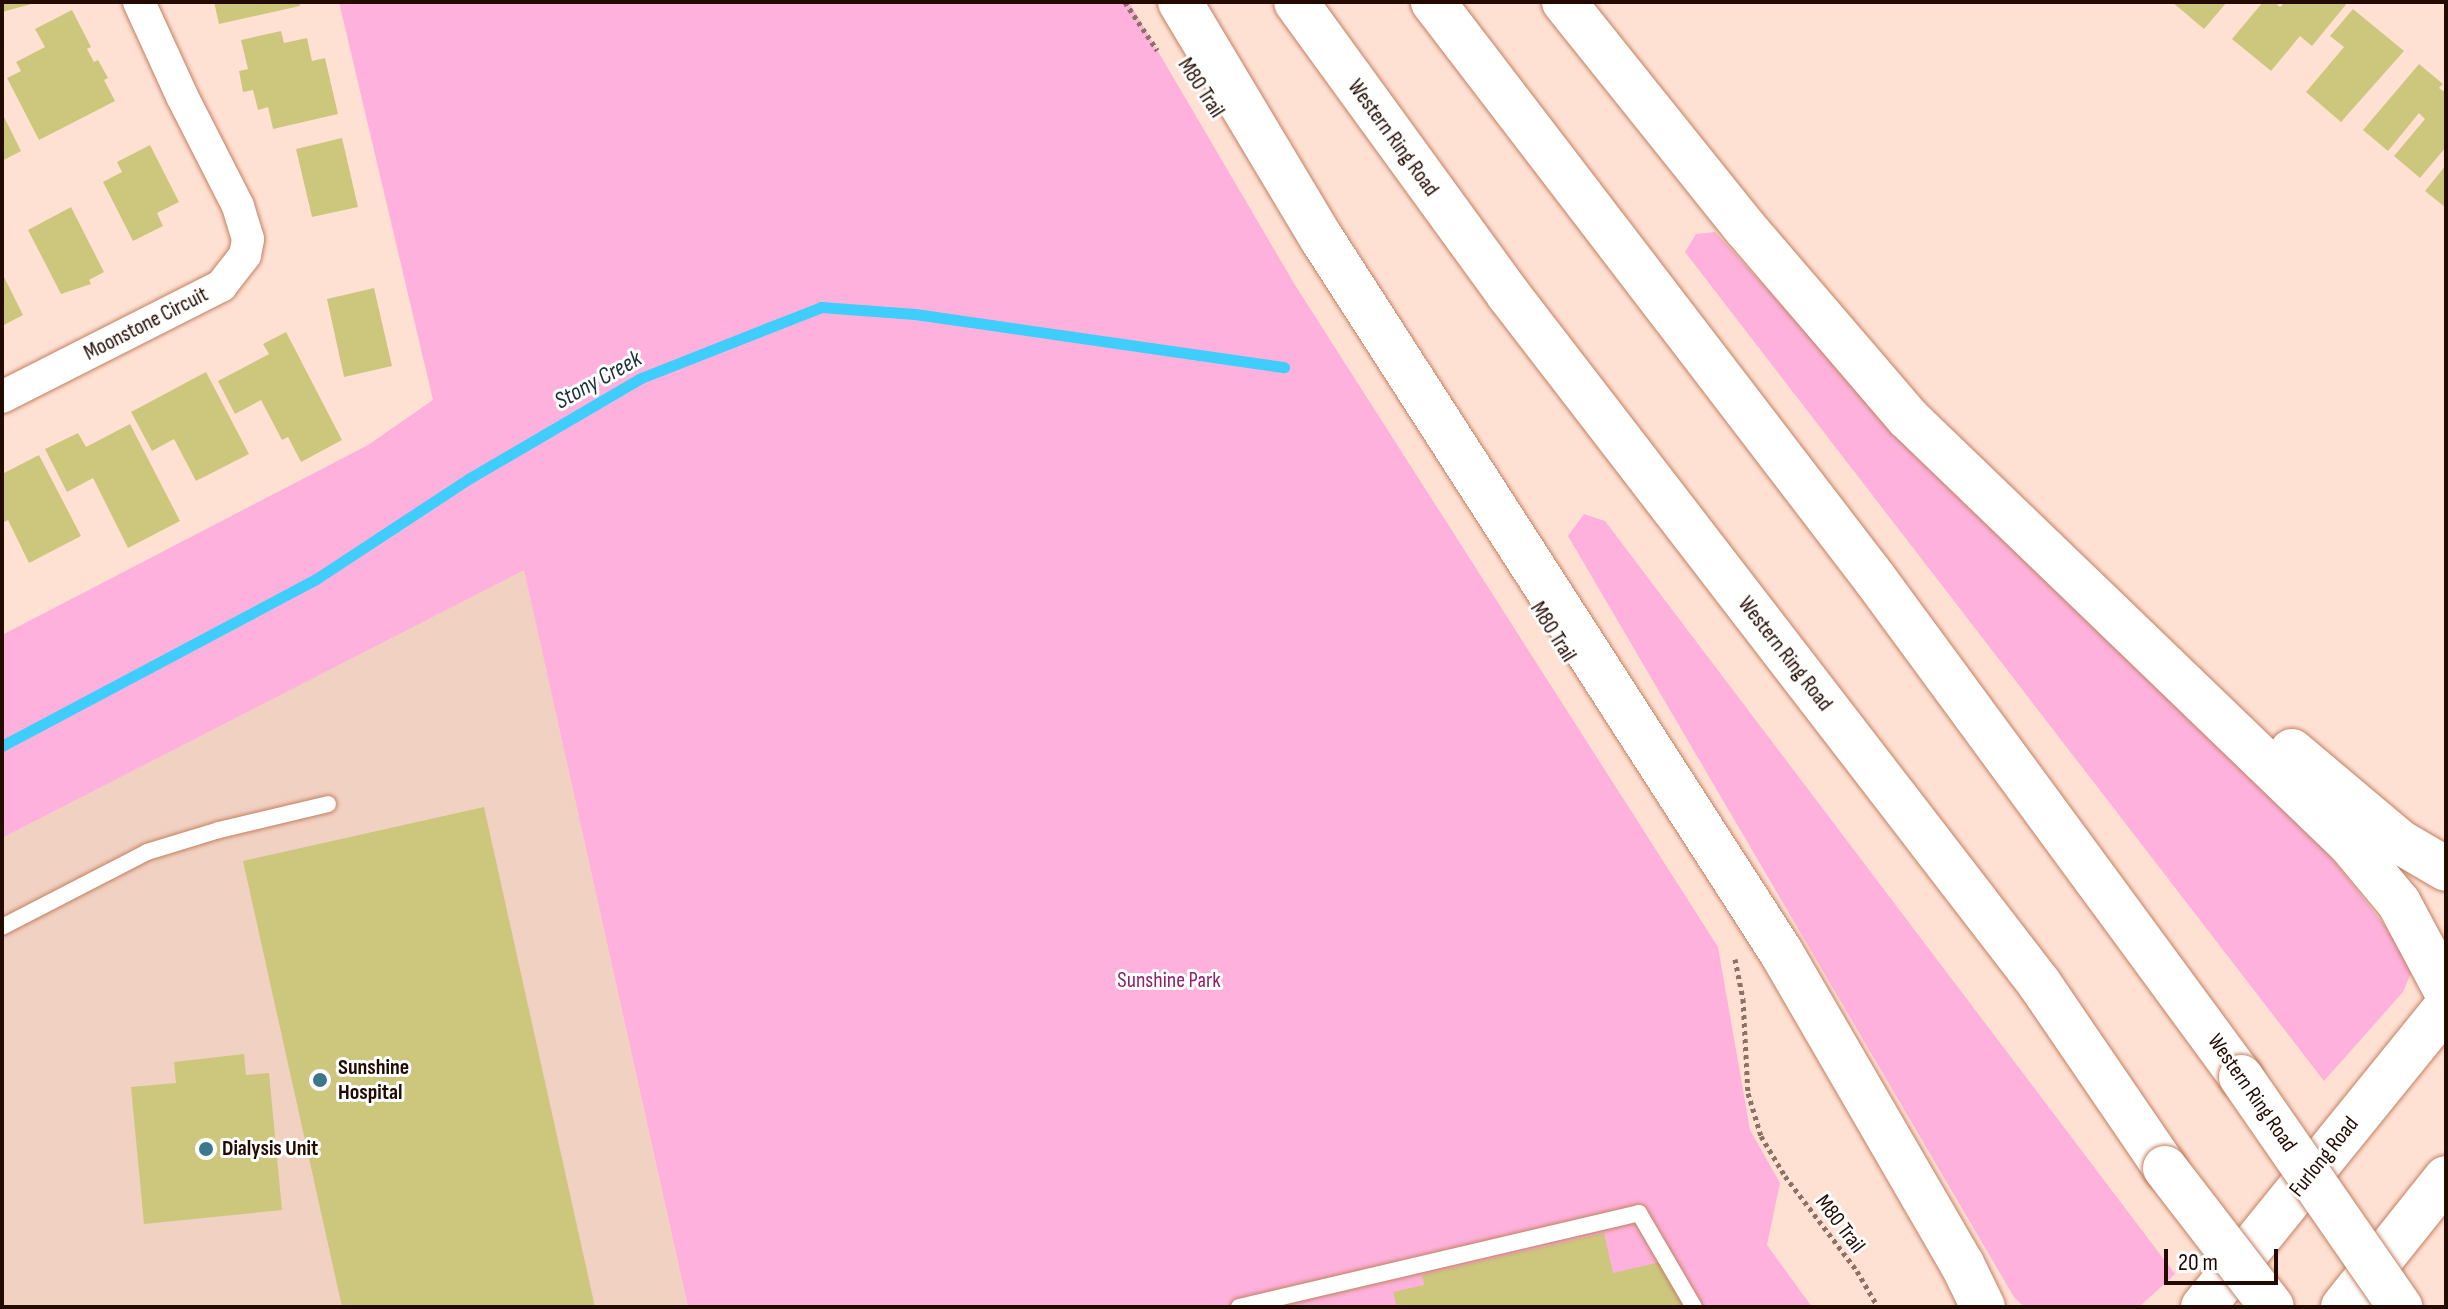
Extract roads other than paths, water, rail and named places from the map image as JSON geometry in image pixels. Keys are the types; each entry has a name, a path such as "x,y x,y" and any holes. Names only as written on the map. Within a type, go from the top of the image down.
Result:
{"main road":[{"path":"1180,2 1322,239 1781,952 1930,1215 1962,1264 1983,1307"},
{"name":"Western Ring Road","path":"1296,2 1508,294 2039,983 2165,1168 2272,1307"},
{"name":"Western Ring Road","path":"1433,2 1875,579 2241,1077 2400,1307"},
{"path":"1564,2 1746,229 1908,418 2350,844 2399,903 2446,991"},
{"path":"2049,552 2400,842 2446,869"},
{"name":"Furlong Road","path":"2203,1307 2446,1007"},
{"path":"2343,1307 2446,1178"},
{"path":"1930,1215 1962,1307"}],"street":[{"name":"Moonstone Circuit","path":"2,397 221,286 245,255 248,239 238,206 139,2"}],"lane":[{"path":"2,927 147,852 219,830 328,804"},
{"path":"1239,1307 1639,1213 1694,1307"}],"waterway":[{"name":"Stony Creek","path":"2,746 316,579 470,478 641,378 821,307 915,314 1284,367"}],"place":[{"name":"Sunshine Hospital","path":"320,1080"},
{"name":"Dialysis Unit","path":"206,1149"}],"park label":[{"name":"Sunshine Park","path":"1169,981"}]}
